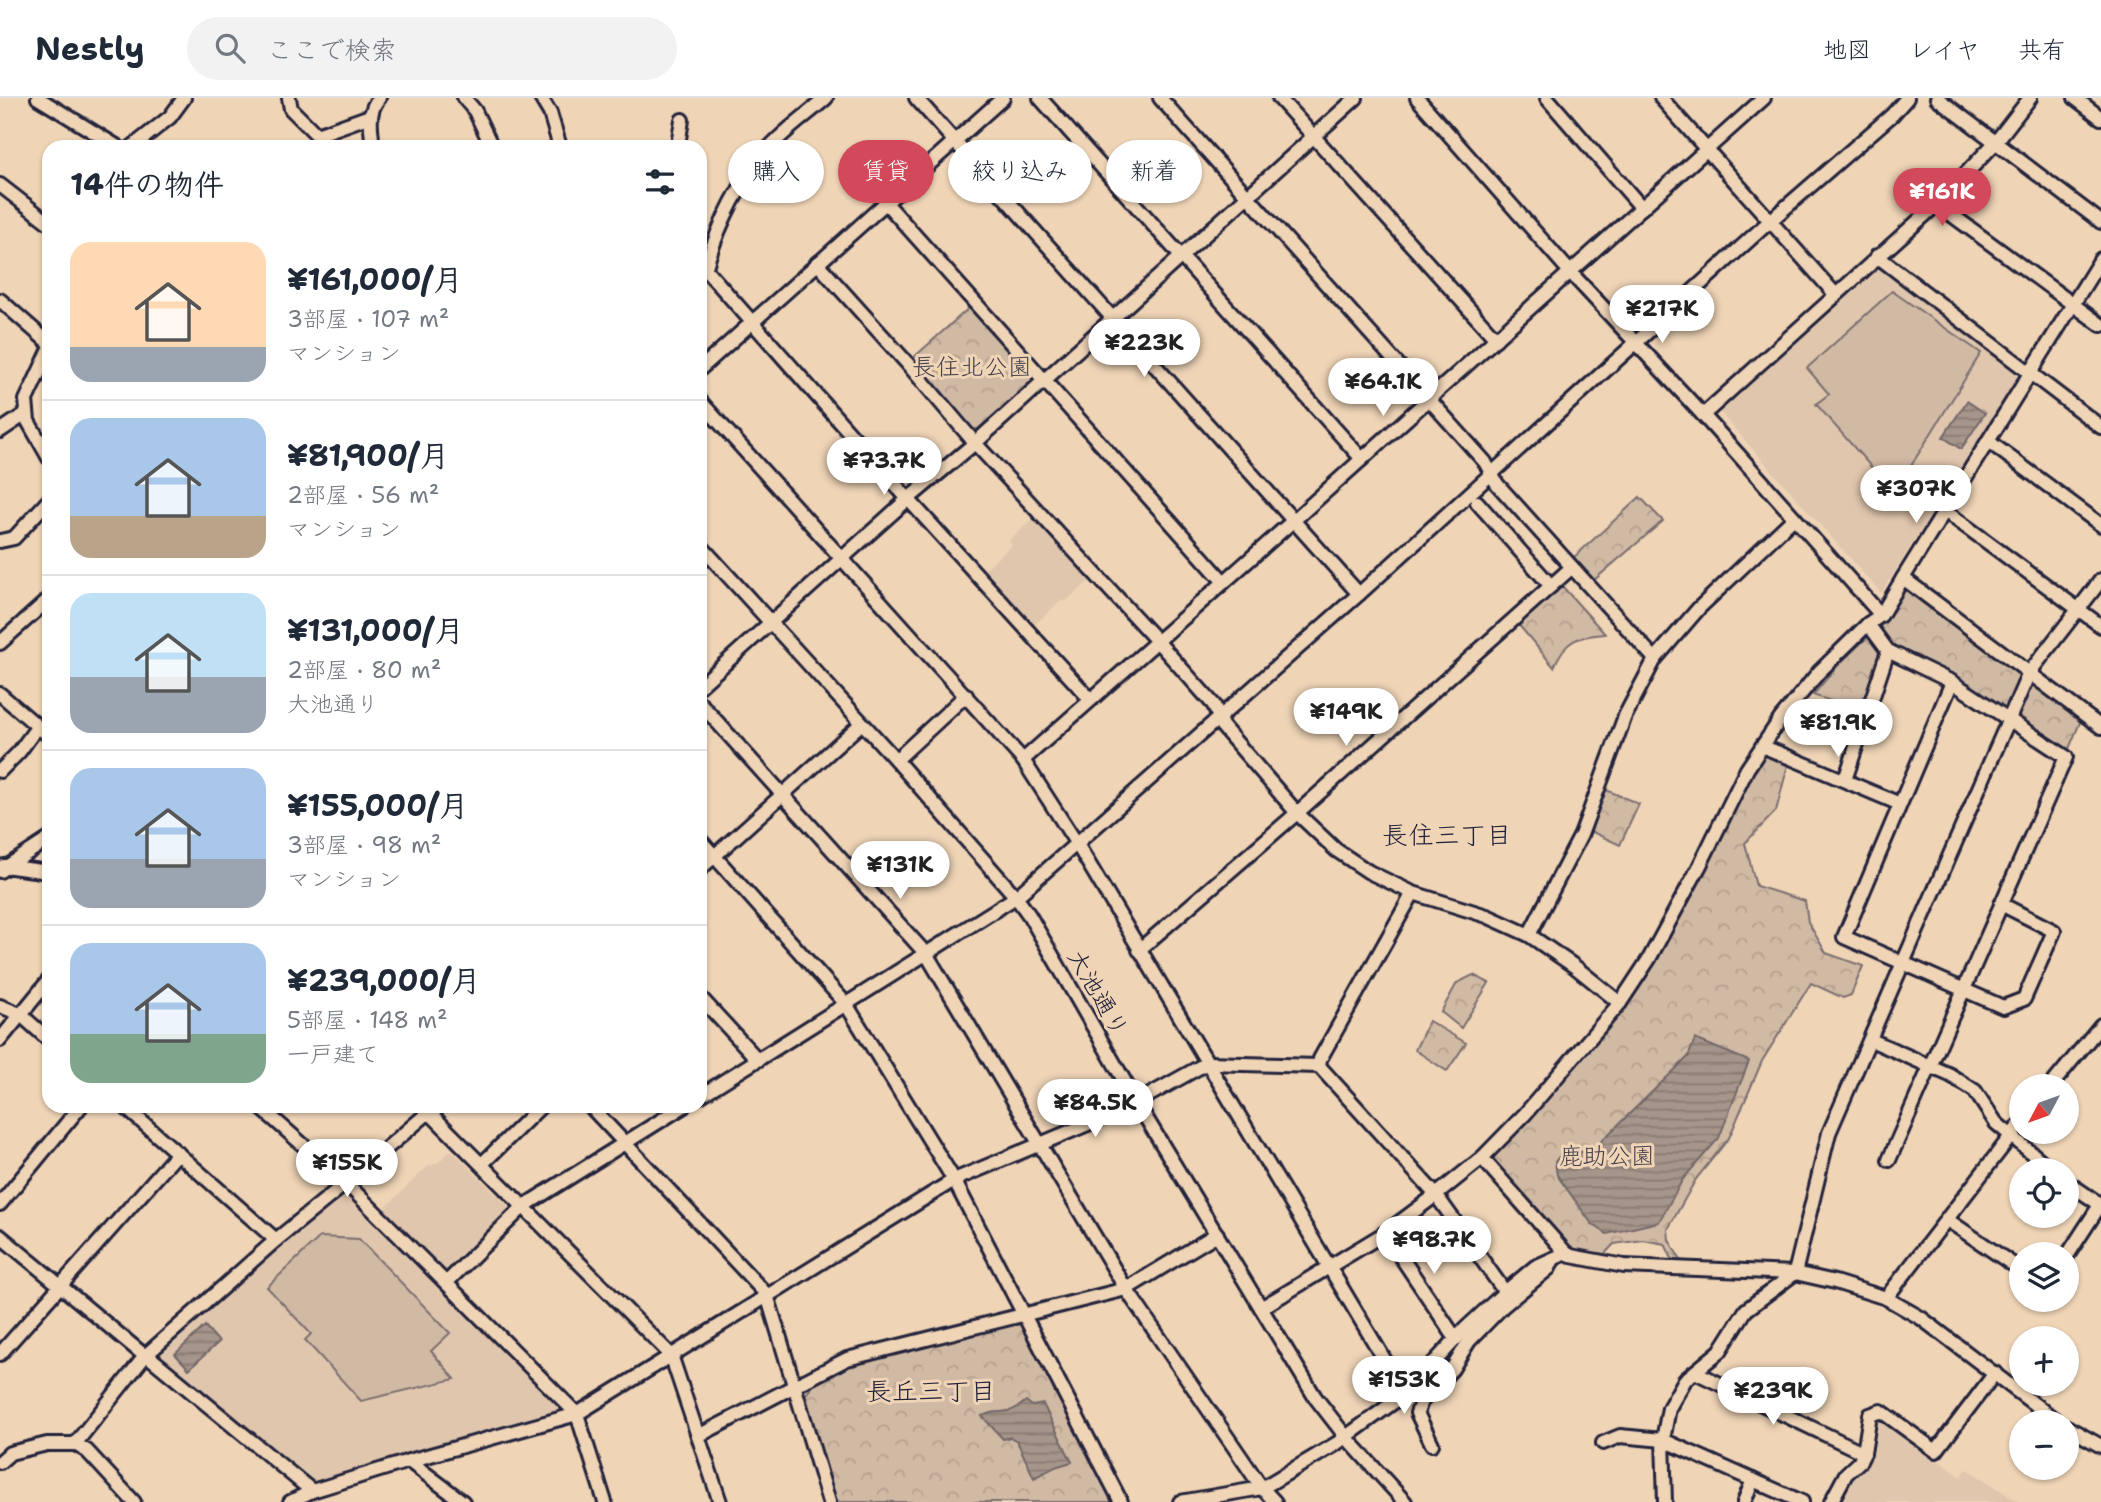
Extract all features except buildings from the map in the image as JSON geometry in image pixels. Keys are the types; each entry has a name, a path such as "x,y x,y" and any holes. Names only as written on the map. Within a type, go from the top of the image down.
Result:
{"street":[{"path":"38,98 107,140"},
{"path":"141,140 170,117 184,98"},
{"path":"289,98 291,109 317,135 370,116"},
{"path":"372,140 370,116 379,98"},
{"path":"464,98 475,111 489,140"},
{"path":"541,98 550,113 558,140"},
{"path":"707,256 740,185 770,148 826,98"},
{"path":"916,98 953,140"},
{"path":"955,140 1003,98"},
{"path":"1040,98 1362,459"},
{"path":"1160,98 1486,462 1497,484 1655,659"},
{"path":"1279,98 1496,339"},
{"path":"707,680 908,499 975,443 1356,98"},
{"path":"1417,98 1571,273 1703,415 1881,615"},
{"path":"1547,98 1642,208"},
{"path":"1661,98 1835,294"},
{"path":"1023,760 1764,98"},
{"path":"707,1092 1016,897 1359,594 1770,221 1892,115 1907,98"},
{"path":"1937,98 2101,222"},
{"path":"1703,415 1937,204 1996,144 2030,98"},
{"path":"2075,98 2101,118"},
{"path":"679,140 682,120"},
{"path":"934,159 948,146"},
{"path":"0,185 42,218"},
{"path":"707,363 886,203 1224,582"},
{"path":"1009,203 1359,594"},
{"path":"1937,204 2101,326"},
{"path":"1877,257 2101,427"},
{"path":"1261,1308 1385,1233 1482,1158 1525,1114 1620,1003 1650,959 1747,769 1781,719 1819,672 1868,624 1881,615 2101,259"},
{"path":"817,263 975,443 1214,705 1222,726 1297,813 1336,850 1368,872 1413,893 1487,916 1528,935 1574,966 1620,1003"},
{"path":"707,271 908,499 1090,699"},
{"path":"0,300 42,337"},
{"path":"42,366 26,400 28,421 42,446"},
{"path":"707,409 1023,760 1405,1394"},
{"path":"0,430 27,413"},
{"path":"1988,441 2101,525"},
{"path":"1477,502 1551,586"},
{"path":"1945,511 2101,626"},
{"path":"0,541 14,538 42,514"},
{"path":"1528,935 1581,835 1625,716 1655,659 1699,608 1794,518"},
{"name":"大池通り","path":"707,553 896,760 1016,897 1315,1397 1346,1437 1405,1502"},
{"path":"1139,950 1571,568"},
{"path":"1903,578 2101,727"},
{"path":"1665,1502 1663,1440 1670,1408 1685,1380 1720,1352 1746,1310 1795,1273 1829,1133 2029,673 2101,580"},
{"path":"0,643 42,605"},
{"path":"1868,624 1888,651 1952,681 2066,757 1889,1160"},
{"path":"1846,780 1888,651"},
{"path":"1952,681 1844,937 2003,1007 2024,999 2054,931 2001,904"},
{"path":"0,694 42,730"},
{"path":"896,760 966,695"},
{"path":"707,711 926,955 1126,1289 1262,1488 1275,1502"},
{"path":"707,862 862,723"},
{"path":"0,771 19,752 38,726"},
{"path":"1762,746 1900,804"},
{"path":"2,868 42,843"},
{"path":"707,848 846,1004 954,1180 1121,1502"},
{"path":"2,868 42,872"},
{"path":"1319,1066 1320,1059 1413,893"},
{"path":"0,1040 42,988"},
{"path":"707,1005 758,1060"},
{"path":"0,1006 20,1014 42,1034"},
{"path":"2061,1074 2101,1025"},
{"path":"1871,1040 1950,1075 1975,1091 1996,1123 2009,1135"},
{"path":"290,1502 313,1491 409,1461 577,1414 954,1180 1137,1103 1207,1063 1319,1066 1436,1195 1505,1292"},
{"path":"0,1204 75,1113"},
{"path":"137,1113 177,1153 276,1240"},
{"path":"267,1113 346,1183 577,1414 605,1502"},
{"path":"75,1444 146,1355 423,1113"},
{"path":"434,1113 671,1355 720,1502"},
{"path":"482,1164 534,1113"},
{"path":"597,1113 767,1295 829,1502"},
{"path":"446,1283 524,1206 673,1113"},
{"path":"1886,1298 2009,1137"},
{"path":"2020,1144 2037,1158"},
{"path":"0,1354 177,1153"},
{"path":"1482,1158 1571,1256 1624,1266 1795,1273 1886,1298 1921,1318 2042,1410"},
{"path":"2076,1242 2101,1205 2079,1190"},
{"path":"1946,1219 2009,1262"},
{"path":"1385,1233 1456,1339"},
{"path":"698,1436 847,1359 1126,1289 1217,1234"},
{"path":"0,1236 313,1491"},
{"path":"1181,1502 1262,1488 1346,1437 1405,1394 1456,1339 1535,1266 1566,1253"},
{"path":"1432,1444 1418,1413 1421,1402 1452,1369 1469,1341 1503,1306 1549,1268 1553,1258"},
{"path":"1695,1372 1864,1453"},
{"path":"1831,1502 1846,1474 1860,1461 1864,1453 1870,1415 1881,1411 1936,1451 1995,1373"},
{"path":"2079,1434 2101,1446"},
{"path":"1603,1443 1620,1436 1663,1440 1802,1502"},
{"path":"3,1453 47,1444 75,1444 87,1451 134,1502"},
{"path":"409,1461 463,1502"},
{"path":"1744,1502 1753,1480"}],"shaded area":[{"path":"1876,267 2020,376 1881,593 1716,408"},
{"path":"1967,401 1985,413 1961,449 1943,437"},
{"path":"1038,515 1093,578 1065,602 1062,600 1034,625 985,569 1012,545 1009,540"},
{"path":"1695,1039 1749,1061 1719,1138 1683,1179 1659,1222 1607,1234 1592,1224 1557,1175 1555,1162 1563,1151 1590,1152 1688,1057"},
{"path":"451,1150 508,1206 507,1215 446,1276 381,1212 427,1167 439,1162"},
{"path":"345,1192 558,1402 556,1411 314,1485 157,1352"},
{"path":"205,1326 219,1342 189,1369 175,1354"},
{"path":"1026,1401 1032,1406 1043,1404 1072,1462 1034,1478 1017,1441 1010,1437 1003,1439 982,1416 1013,1410"},
{"path":"1881,1419 1961,1477 1967,1469 2019,1502 1836,1502 1849,1478 1866,1459 1877,1422"}],"green space":[{"path":"1892,291 1981,353 1894,493 1816,404 1829,394 1807,368"},
{"name":"長住北公園","path":"971,306 1032,376 1032,382 978,429 973,429 912,359"},
{"path":"1640,497 1663,521 1594,580 1573,558"},
{"path":"1562,586 1605,634 1573,641 1563,651 1554,667 1518,624"},
{"path":"1908,586 2081,720 2068,751 1889,649 1875,628 1885,623"},
{"path":"1871,634 1884,652 1865,713 1813,695 1839,664"},
{"name":"鹿助公園","path":"1762,746 1790,757 1776,811 1745,843 1756,886 1805,901 1808,922 1826,953 1863,966 1851,995 1843,998 1811,983 1762,1061 1729,1138 1696,1179 1668,1229 1669,1240 1683,1264 1674,1263 1665,1244 1643,1240 1614,1244 1597,1262 1571,1256 1482,1158 1620,1003"},
{"path":"1604,789 1639,804 1620,845 1588,830"},
{"path":"1473,975 1489,983 1461,1028 1441,1012 1457,983"},
{"path":"1429,1021 1466,1043 1447,1071 1415,1050"},
{"path":"320,1237 359,1239 450,1333 431,1351 455,1379 361,1401 305,1340 311,1334 267,1287"},
{"path":"1023,1318 1116,1502 835,1502 825,1480 828,1476 805,1395 812,1384 835,1374 844,1365"}],"district":[{"name":"長住三丁目","path":"1447,834"},
{"name":"長丘三丁目","path":"931,1390"}]}
